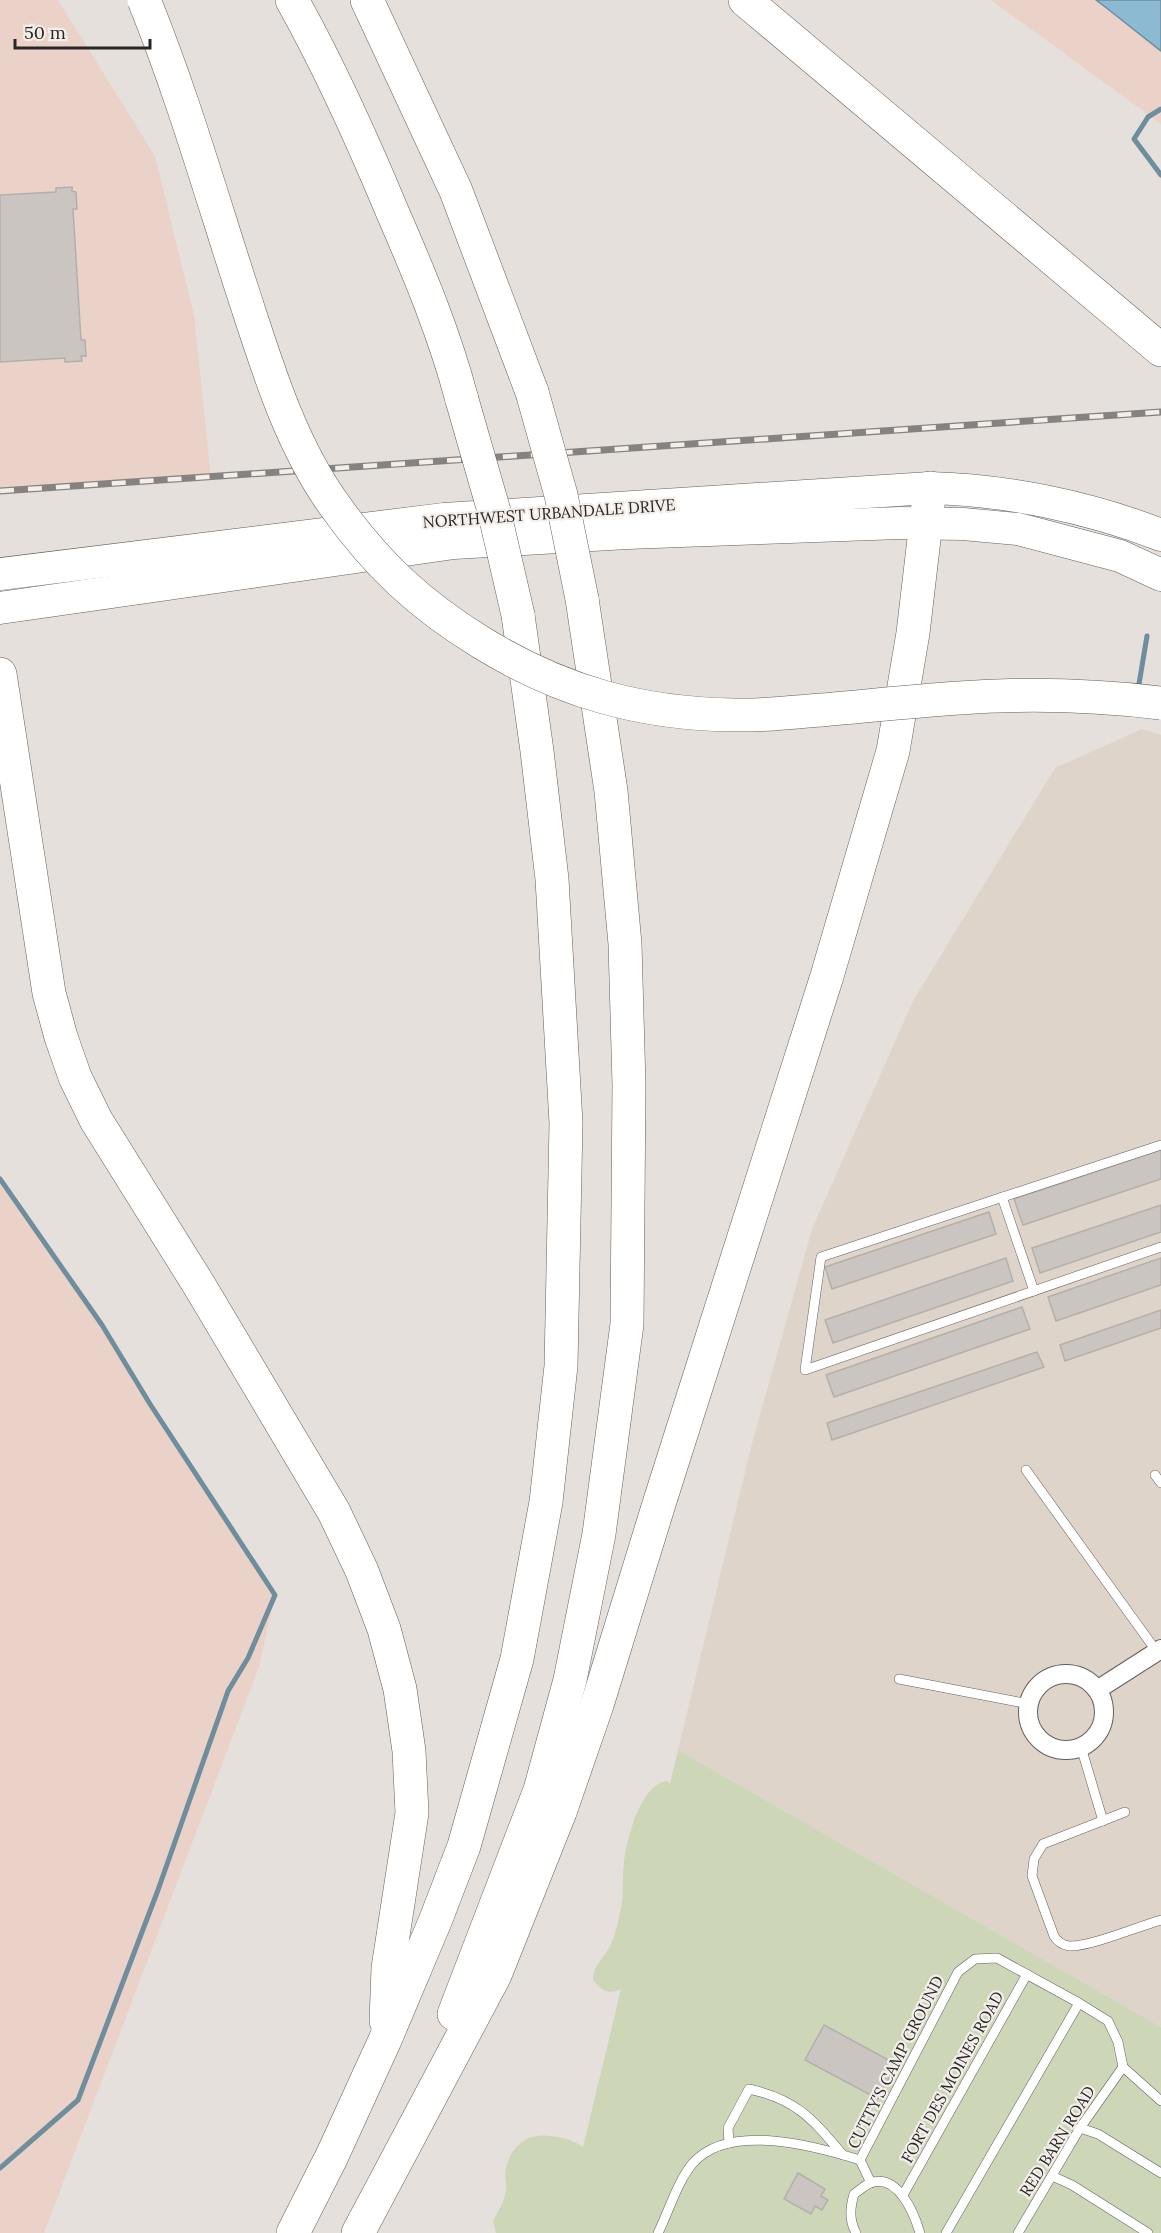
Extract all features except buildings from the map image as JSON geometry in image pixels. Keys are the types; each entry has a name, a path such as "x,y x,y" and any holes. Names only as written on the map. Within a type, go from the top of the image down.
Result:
{"highway":[{"path":"144,0 183,104 279,401 314,470 345,520 370,552 399,582 450,624 507,659 545,677 615,702 689,713 767,714 962,698 1037,696 1114,697 1161,703"},
{"path":"292,0 350,111 417,268 453,367 494,511 518,615 537,752 553,891 566,1123 561,1366 546,1502 517,1659 464,1846 436,1919 385,2040 332,2156 293,2233"},
{"path":"367,0 456,191 532,392 561,495 582,599 611,791 626,944 629,1084 627,1324 599,1534 570,1680 540,1790 454,2015 379,2193"},
{"path":"745,0 1161,350"},
{"path":"358,2233 495,1975 560,1812 597,1705 827,976 890,762 913,633 930,488"},
{"name":"NORTHWEST URBANDALE DRIVE","path":"0,574 444,519 930,488 1001,493 1098,514 1161,535"},
{"name":"NORTHWEST URBANDALE DRIVE","path":"0,608 454,543 627,533 926,523 1018,529 1120,556 1161,575"},
{"path":"0,674 49,993 60,1037 75,1077 105,1134 199,1285 334,1512 362,1571 384,1629 400,1689 409,1751 412,1813 388,1968 385,2040"}],"street":[{"path":"1097,1690 1159,1650"},
{"path":"1065,1674 1077,1676 1097,1690 1104,1706 1102,1723 1094,1738 1081,1748 1060,1750 1042,1741 1030,1725 1029,1704 1034,1693 1042,1683 1053,1677 1065,1674"}],"lane":[{"path":"1161,1145 821,1257 805,1371 1161,1247"},
{"path":"1002,1197 1034,1291"},
{"path":"1026,1470 1159,1650"},
{"path":"899,1679 1029,1704"},
{"path":"1081,1748 1103,1821"},
{"path":"1125,1812 1043,1844 1037,1852 1032,1876 1054,1936 1057,1941 1068,1946 1085,1944 1161,1920"},
{"name":"CUTTY'S CAMP GROUND","path":"871,2183 860,2160 958,1972 975,1959 997,1958 1107,2021 1118,2042 1123,2067"},
{"name":"FORT DES MOINES ROAD","path":"903,2195 1027,1974"},
{"path":"946,2233 1079,2003"},
{"path":"1123,2067 1161,2101"},
{"name":"RED BARN ROAD","path":"1018,2233 1080,2128 1123,2067"},
{"path":"729,2143 729,2128 749,2089 786,2101 809,2116 843,2155"},
{"path":"1080,2128 1098,2134 1161,2173"},
{"path":"658,2233 691,2165 704,2151 745,2140 810,2146 860,2160"},
{"path":"1052,2176 1072,2185 1148,2233"},
{"path":"856,2233 852,2225 850,2207 854,2194 871,2183 885,2182 903,2195 920,2233"}],"shaded area":[{"path":"0,0 58,0 155,156 194,315 211,477 0,491"},
{"path":"991,0 1161,0 1161,124"},
{"path":"1142,729 1161,735 1161,2027 678,1750 751,1447 812,1229 913,1001 1055,768"},
{"path":"0,1179 102,1325 150,1404 275,1595 259,1667 44,2233 0,2233"}],"green space":[{"path":"678,1750 1161,2027 1161,2233 496,2233 493,2221 505,2195 508,2160 521,2143 534,2137 554,2136 575,2142 583,2147 621,1989 609,1992 599,1987 593,1980 593,1975 611,1944 617,1927 622,1901 623,1868 636,1814 649,1792 658,1784 667,1781 670,1784"}],"water":[{"path":"1096,0 1161,0 1161,51 1104,6"}],"waterway":[{"path":"1161,109 1148,117 1134,139 1161,175"},
{"path":"1138,690 1147,636"},
{"path":"0,1179 102,1325 150,1404 275,1595 248,1658 228,1691 158,1890 78,2100 0,2168"}],"railway":[{"path":"0,491 1161,412"}]}
